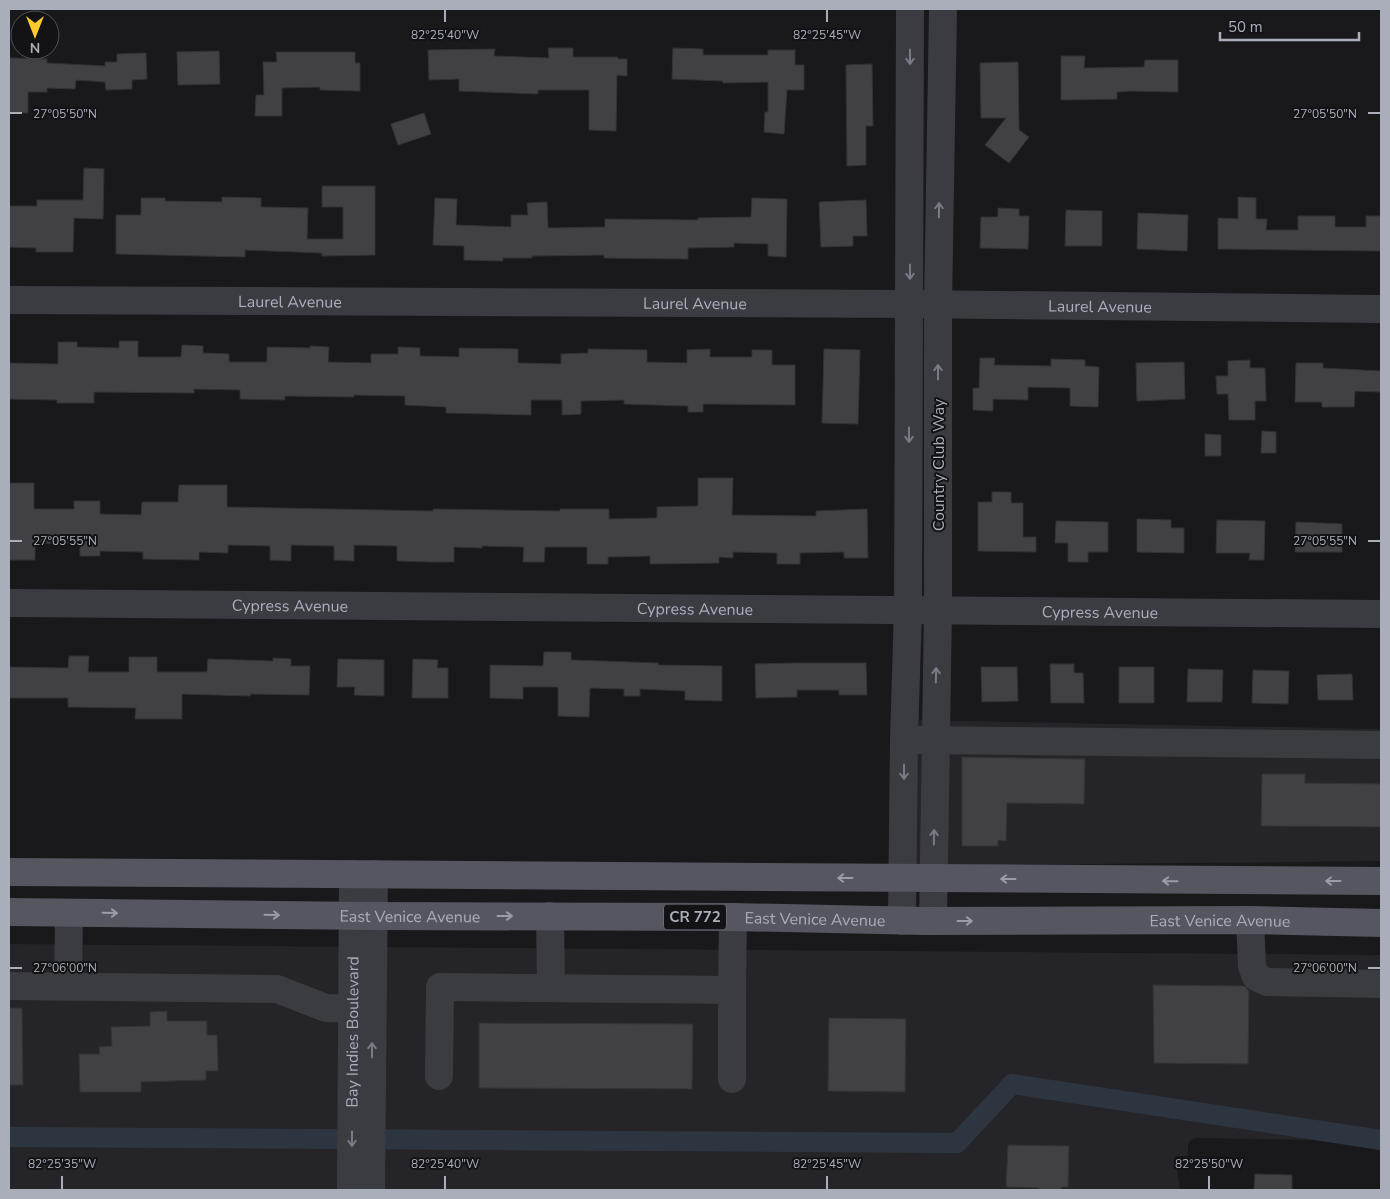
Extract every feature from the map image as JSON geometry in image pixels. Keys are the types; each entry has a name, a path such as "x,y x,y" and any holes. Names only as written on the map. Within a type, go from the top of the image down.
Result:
{"main road":[{"path":"9,872 1381,882"},
{"name":"East Venice Avenue","path":"9,912 363,916 733,917 902,921 1250,920 1381,923"}],"street":[{"name":"Country Club Way","path":"902,921 908,609 910,9"},
{"name":"Country Club Way","path":"933,921 938,610 938,305 943,9"},
{"name":"Laurel Avenue","path":"9,300 1381,308"},
{"name":"Cypress Avenue","path":"9,603 1381,614"},
{"path":"904,740 1381,745"},
{"name":"Bay Indies Boulevard","path":"361,1185 363,874"},
{"path":"68,986 69,913"},
{"name":"Bay Indies Boulevard","path":"362,1099 353,1009 363,916"},
{"path":"550,916 551,988"},
{"path":"732,1079 733,917"},
{"path":"1250,920 1252,966 1256,977 1267,982 1381,984"},
{"path":"9,986 247,990 277,988 326,1008 353,1009"},
{"path":"439,1076 440,987 732,990"}],"shaded area":[{"path":"919,720 1381,729 1381,861 908,866"},
{"path":"9,944 1381,955 1381,1141 1196,1138 1188,1144 1188,1156 1175,1156 1180,1190 9,1190"}],"building":[{"path":"548,48 573,48 573,57 618,57 618,59 627,59 627,76 617,75 616,131 589,130 589,90 538,90 538,94 459,91 459,79 429,80 428,50 495,49 494,56 549,58"},
{"path":"673,48 703,49 703,55 768,55 768,50 795,50 795,65 804,65 804,90 787,90 784,134 764,132 765,112 768,112 768,82 723,83 723,81 672,79"},
{"path":"219,51 220,84 178,85 177,52"},
{"path":"276,52 355,52 355,63 360,63 360,91 320,90 320,87 282,88 282,116 255,116 256,95 264,95 263,62 277,62"},
{"path":"146,53 147,79 132,80 132,89 106,90 105,82 76,80 75,89 47,88 47,92 28,92 28,113 9,113 9,58 10,60 47,60 47,63 105,66 105,62 117,62 117,54"},
{"path":"1061,56 1085,56 1084,68 1144,67 1145,60 1178,60 1178,92 1130,91 1117,92 1117,99 1061,100"},
{"path":"1018,62 1019,130 1029,137 1009,163 985,145 1006,118 981,118 980,63"},
{"path":"872,64 873,126 866,126 866,165 847,166 846,65"},
{"path":"424,113 431,134 398,145 391,124"},
{"path":"84,168 104,169 103,219 74,218 73,252 36,252 36,248 9,247 9,206 37,206 37,200 83,200"},
{"path":"322,186 375,186 375,255 322,256 322,253 245,250 245,257 116,254 116,215 141,215 141,198 165,198 165,201 222,202 222,197 261,198 261,207 308,208 307,239 343,239 343,207 322,207"},
{"path":"1238,197 1256,198 1256,219 1267,219 1266,230 1298,230 1298,216 1335,216 1335,227 1366,227 1366,216 1381,216 1381,251 1218,249 1218,218 1238,219"},
{"path":"435,198 457,199 456,225 511,227 511,215 528,215 527,203 547,202 548,228 605,227 605,219 698,220 698,218 751,217 752,198 787,199 786,257 768,256 768,244 734,243 734,247 688,248 688,259 604,258 604,255 532,256 532,258 503,258 503,261 464,260 464,246 433,245"},
{"path":"866,200 867,236 853,236 853,246 821,247 819,202"},
{"path":"998,208 1019,209 1019,216 1029,216 1028,249 980,248 981,217 998,217"},
{"path":"1066,210 1102,211 1102,246 1065,246"},
{"path":"1138,213 1188,215 1187,251 1137,249"},
{"path":"119,341 138,341 138,357 181,357 182,345 203,346 203,353 229,354 229,362 267,362 267,347 310,348 310,346 329,347 328,362 371,363 371,354 398,354 398,347 420,348 420,356 459,357 459,348 518,349 518,363 561,364 561,354 588,353 588,349 647,350 647,362 687,363 687,350 710,349 710,357 752,357 752,350 772,350 772,365 795,365 795,405 703,404 703,412 688,412 688,406 624,404 624,400 581,401 581,414 562,415 562,400 531,400 531,415 446,413 446,407 405,405 405,396 285,396 285,400 240,399 240,390 194,389 194,393 94,392 94,403 57,403 57,400 9,399 9,363 58,364 58,342 77,342 77,347 119,348"},
{"path":"824,349 860,350 858,424 822,423"},
{"path":"980,358 995,358 994,365 1051,366 1051,359 1085,360 1085,366 1099,367 1098,407 1070,406 1070,388 1028,387 1028,400 993,399 993,411 973,410 973,388 979,388"},
{"path":"1250,360 1250,368 1265,368 1266,401 1255,401 1255,420 1229,420 1228,394 1217,394 1216,376 1228,376 1228,361"},
{"path":"1184,362 1185,399 1137,401 1136,363"},
{"path":"1296,363 1323,363 1323,368 1381,371 1381,392 1355,391 1354,407 1322,407 1322,402 1295,402"},
{"path":"1262,431 1276,432 1276,453 1261,453"},
{"path":"1205,434 1221,435 1221,456 1205,456"},
{"path":"698,478 733,478 732,515 816,516 816,511 867,509 868,558 844,558 844,552 800,553 800,564 777,564 777,553 733,552 733,558 719,557 719,563 650,564 650,556 608,557 608,564 587,564 587,547 545,547 544,562 523,562 524,547 482,546 482,548 454,547 454,562 432,562 397,561 397,546 354,545 354,561 334,560 334,546 291,545 291,561 270,560 270,546 228,545 228,553 199,552 199,560 143,559 143,552 100,551 100,556 80,556 80,544 35,543 35,560 9,560 9,483 34,483 34,509 74,509 74,501 100,501 100,514 141,515 142,502 178,502 179,485 227,485 227,507 433,511 433,509 560,511 560,509 609,509 609,519 657,518 657,507 698,506"},
{"path":"992,492 1011,492 1011,503 1023,503 1023,537 1036,537 1036,552 978,551 978,502 992,502"},
{"path":"1137,519 1171,520 1171,528 1184,528 1184,553 1137,552"},
{"path":"1217,520 1265,521 1264,560 1249,560 1250,553 1216,553"},
{"path":"1056,521 1108,522 1108,552 1088,552 1088,562 1068,562 1068,543 1055,543"},
{"path":"1296,522 1342,524 1342,552 1295,552"},
{"path":"544,652 571,652 571,660 658,663 658,665 722,666 722,701 685,700 685,691 640,689 640,696 624,696 624,689 590,688 589,717 558,716 558,687 523,687 523,699 490,698 490,665 543,666"},
{"path":"69,656 89,656 88,672 129,672 129,657 157,657 157,672 207,672 208,659 273,661 273,658 291,659 291,666 310,666 309,695 182,694 182,719 135,719 136,708 68,707 68,698 9,698 9,667 68,668"},
{"path":"338,659 384,660 384,696 354,695 355,687 337,687"},
{"path":"413,659 438,660 437,668 448,668 448,698 412,698"},
{"path":"866,663 867,695 839,695 839,690 797,690 797,697 756,698 755,664"},
{"path":"1050,664 1074,664 1074,673 1083,673 1084,703 1051,703"},
{"path":"981,667 1017,667 1018,701 982,702"},
{"path":"1119,667 1154,667 1154,703 1119,703"},
{"path":"1188,669 1223,670 1222,702 1187,702"},
{"path":"1253,670 1289,671 1288,704 1252,703"},
{"path":"1352,674 1353,700 1318,700 1317,675"},
{"path":"962,757 1085,759 1084,804 1007,803 1006,841 998,840 998,846 962,846"},
{"path":"1262,774 1305,774 1305,783 1381,784 1381,827 1261,826"},
{"path":"1153,985 1244,986 1249,991 1248,1064 1154,1063"},
{"path":"9,1008 22,1008 23,1085 9,1085"},
{"path":"167,1011 167,1021 207,1021 207,1035 217,1035 218,1071 206,1071 206,1080 141,1082 141,1092 80,1092 79,1054 100,1054 99,1047 112,1046 111,1027 150,1026 150,1012"},
{"path":"829,1018 906,1019 905,1092 828,1091"},
{"path":"479,1023 693,1024 692,1089 479,1088"},
{"path":"1008,1145 1069,1146 1068,1187 1061,1187 1061,1190 1039,1190 1039,1188 1006,1187"},
{"path":"1255,1174 1292,1175 1292,1190 1254,1190"}],"waterway":[{"path":"9,1137 957,1143 1012,1084 1381,1140"}]}
